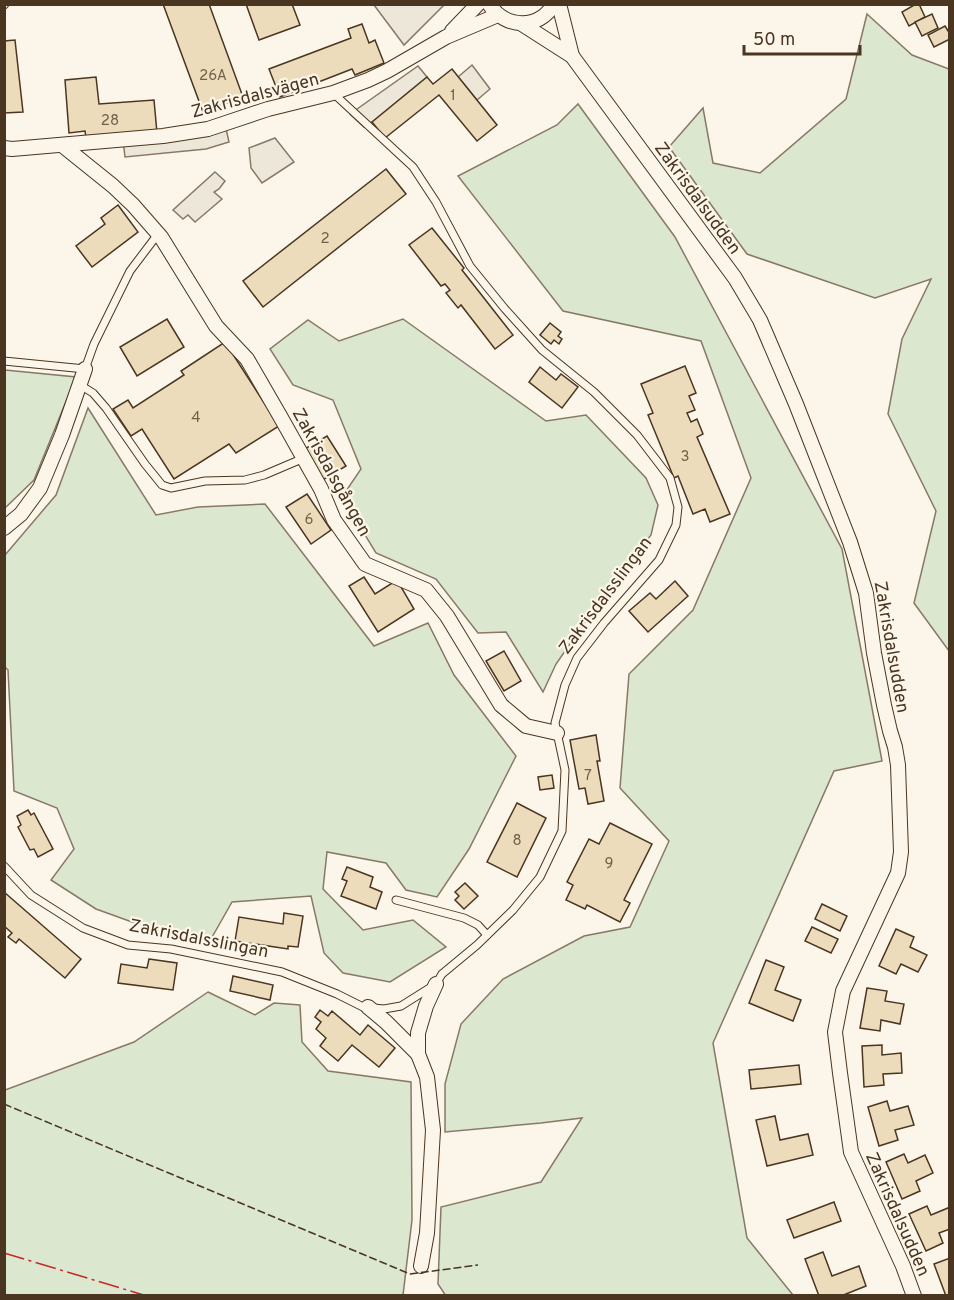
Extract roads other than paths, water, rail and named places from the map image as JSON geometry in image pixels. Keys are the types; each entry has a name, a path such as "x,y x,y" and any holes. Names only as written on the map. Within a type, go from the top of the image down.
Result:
{"street":[{"path":"446,37 478,4"},
{"path":"522,24 534,22 544,16 554,4"},
{"name":"Zakrisdalsudden","path":"560,4 572,56"},
{"name":"Zakrisdalsvägen","path":"4,148 163,136 208,129 333,93 368,80 494,10"},
{"name":"Zakrisdalsudden","path":"494,10 510,22 522,24 572,56 735,278 760,320 796,404 850,542 866,593 874,653 898,765 901,852 898,873 843,991 836,1032 851,1152 903,1266 914,1296"},
{"name":"Zakrisdalsgången","path":"62,145 113,186 158,234 216,326 247,360 321,489 334,520 365,564 426,590 447,616 501,705 526,726 557,733"},
{"path":"4,528 21,514 40,488 86,369"},
{"name":"Zakrisdalsslingan","path":"418,1054 418,1033 426,1006 436,984"},
{"name":"Zakrisdalsslingan","path":"368,1007 418,1054"},
{"path":"418,1054 427,1077 433,1131 427,1233 421,1266"}],"lane":[{"name":"Zakrisdalsslingan","path":"4,866 32,895 83,928 128,945 171,950 282,972 338,994 363,1007 384,1009 401,1006 436,984 441,974 513,910 540,877 562,831 565,770 555,723 565,685 577,658 659,560 676,525 678,507 670,478 637,435 594,392 542,350 505,309 470,266 436,202 413,167 333,93"},
{"path":"4,361 86,369 94,344 130,270 158,234"},
{"path":"80,385 93,393 106,408 162,485 171,488 205,481 245,480 264,475 304,458"},
{"path":"396,900 464,918 478,925 487,935"}]}
